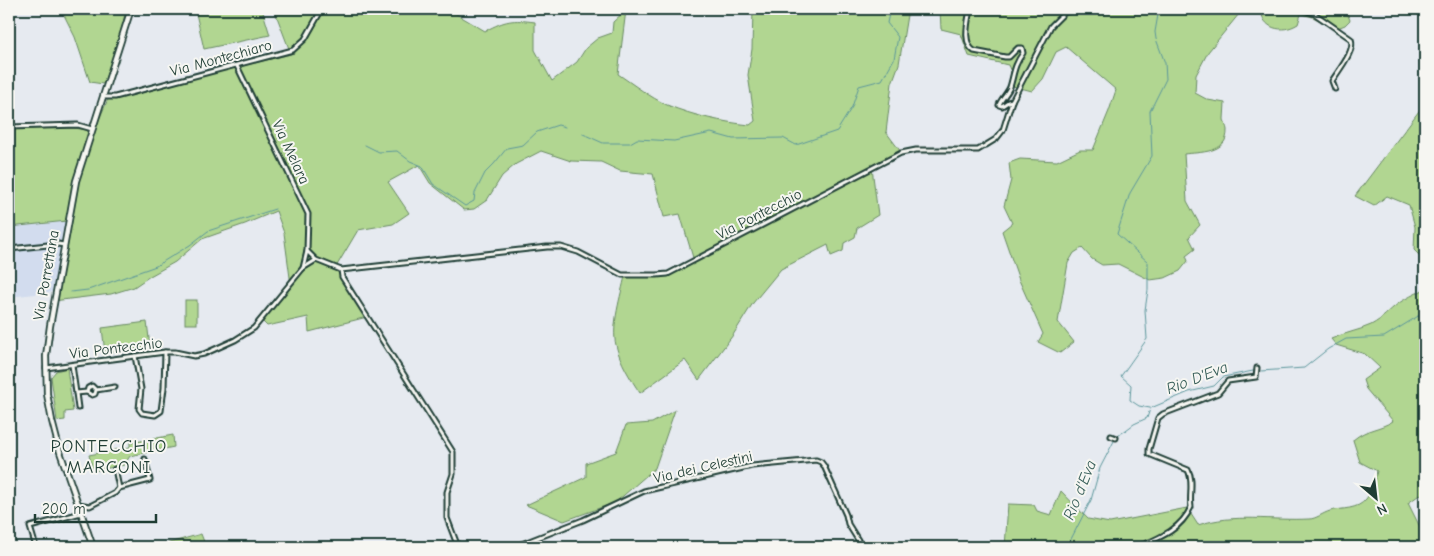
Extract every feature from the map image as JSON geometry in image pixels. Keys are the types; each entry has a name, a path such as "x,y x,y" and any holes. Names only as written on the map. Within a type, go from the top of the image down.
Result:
{"main road":[{"name":"Via Porrettana","path":"93,547 60,452 52,421 46,368 50,326 76,181 131,9"}],"street":[{"name":"Via Montechiaro","path":"104,97 115,97 293,50 305,39 322,9"},
{"path":"970,9 967,30 968,42 970,48 974,51 1005,58 1009,57 1018,48 1022,48 1023,53 1016,62 1009,88 999,105 1002,106 1012,101"},
{"name":"Via Pontecchio","path":"316,260 341,270 561,247 578,252 622,275 668,274 901,153 916,150 978,150 996,139 1003,130 1012,101 1050,26 1065,12 1077,9"},
{"path":"1302,9 1315,14 1353,43 1352,51 1332,81 1335,89"},
{"name":"Via Melara","path":"237,66 308,214 307,251 303,268"},
{"path":"9,127 78,125 92,129"},
{"path":"9,249 64,245"},
{"path":"303,268 316,260 307,251"},
{"name":"Via Pontecchio","path":"46,368 165,352 194,356 215,350 254,328 303,268"},
{"path":"341,270 342,277 453,452 453,474 447,492 447,518 458,547"},
{"path":"135,356 141,389 139,409 142,413 155,414 161,411 165,352"},
{"path":"72,365 78,408"},
{"path":"1138,547 1150,543 1176,528 1183,522 1191,507 1191,476 1188,470 1149,454 1158,418 1163,414 1218,393 1228,382 1256,377 1257,368"},
{"path":"87,392 88,388 92,386 96,390"},
{"path":"96,390 115,387"},
{"path":"76,393 87,392 92,395 96,394 96,390"},
{"path":"1111,436 1116,438"},
{"path":"36,547 30,527 81,514 90,506 120,488 150,480 145,459"},
{"name":"Via dei Celestini","path":"514,547 583,520 644,491 752,466 816,460 824,466 846,515 848,524 858,540"},
{"path":"115,469 120,488"},
{"path":"78,504 90,506"}],"shaded area":[{"path":"67,221 53,292 9,297 9,227"}],"green space":[{"path":"61,9 126,9 118,45 103,84 90,82 75,37"},
{"path":"195,9 262,9 270,35 204,49"},
{"path":"274,9 452,9 453,12 485,31 509,21 535,22 535,50 552,81 577,62 586,48 598,38 612,33 613,22 626,10 618,74 648,95 667,105 708,118 750,125 755,121 748,75 752,49 753,9 908,9 899,64 892,83 886,132 901,152 872,168 878,215 857,228 855,237 844,243 843,251 831,256 828,245 781,269 753,303 733,335 699,380 685,360 640,393 623,364 616,345 615,329 619,301 625,276 668,273 694,261 680,214 664,217 653,174 620,171 601,162 571,161 541,151 516,164 502,176 487,200 474,209 464,210 430,183 419,165 388,182 409,213 393,224 358,230 336,267 367,317 309,332 308,317 267,326 261,320 291,285 284,233 276,211 202,239 175,262 134,287 111,294 53,301 53,292 67,221 9,227 9,129 74,128 94,131 108,99 291,54"},
{"path":"940,9 1241,9 1208,52 1196,75 1195,93 1208,100 1225,103 1224,119 1227,130 1223,144 1218,148 1204,152 1184,154 1187,201 1200,225 1189,237 1195,249 1186,256 1188,261 1180,271 1165,278 1150,280 1118,264 1102,265 1092,259 1082,248 1074,253 1068,263 1058,322 1074,342 1060,353 1038,342 1043,334 1019,280 1002,231 1012,223 1004,206 1011,180 1009,163 1020,159 1057,161 1080,150 1093,150 1116,90 1066,47 1056,52 1043,79 1032,91 1009,85 1011,72 1008,65 969,56 961,34 941,29"},
{"path":"1261,9 1357,9 1347,13 1350,20 1345,25 1335,29 1313,17 1301,14 1298,24 1286,29 1280,29 1274,28 1265,21"},
{"path":"1425,103 1425,281 1423,259 1414,250 1415,227 1409,205 1387,196 1374,206 1355,196"},
{"path":"1425,281 1425,494 1418,496 1408,503 1421,529 1424,547 1005,547 1008,504 1034,505 1037,511 1051,515 1061,491 1088,519 1110,523 1187,508 1198,525 1212,521 1239,518 1309,519 1330,511 1350,508 1363,503 1370,493 1377,471 1360,462 1353,440 1363,433 1393,421 1366,389 1363,380 1380,368 1365,354 1336,345 1331,339 1375,322 1399,303 1423,290"},
{"path":"185,300 197,300 197,324 185,324"},
{"path":"147,322 150,347 105,353 102,328"},
{"path":"67,368 73,411 65,412 65,420 57,421 51,377 56,371"},
{"path":"675,410 655,468 616,502 564,521 526,505 586,477 586,463 616,452 626,425 652,423"},
{"path":"173,435 174,447 130,456 124,465 93,471 89,455 130,447 130,443"},
{"path":"201,534 206,547 155,547"}],"waterway":[{"path":"583,134 603,143 630,143 637,139 674,141 711,133 733,139 783,138 796,145 837,131 852,107 859,86 882,80 894,59 898,37 887,23 890,9"},
{"path":"1150,408 1139,406 1130,400 1131,385 1121,376 1147,339 1145,310 1148,290 1148,262 1117,234 1130,193 1152,156 1150,111 1166,79 1165,63 1155,32 1159,9"},
{"path":"365,145 379,152 397,151 410,161 422,166 433,184 465,206 474,201 475,193 485,173 507,148 523,145 537,132 558,125 565,127"},
{"path":"71,292 88,290 156,266 190,245 208,231 275,209"},
{"name":"Rio D'Eva","path":"1261,371 1304,368 1328,349 1346,339 1384,337 1425,312"},
{"name":"Rio D'Eva","path":"1418,316 1425,321"},
{"name":"Rio D'Eva","path":"1151,408 1189,392 1214,386 1223,377 1253,371"},
{"path":"1118,436 1134,424 1147,418 1150,409"},
{"name":"Rio d'Eva","path":"1067,547 1091,500 1100,468 1114,441"}],"district":[{"name":"PONTECCHIO MARCONI","path":"109,456"}]}
